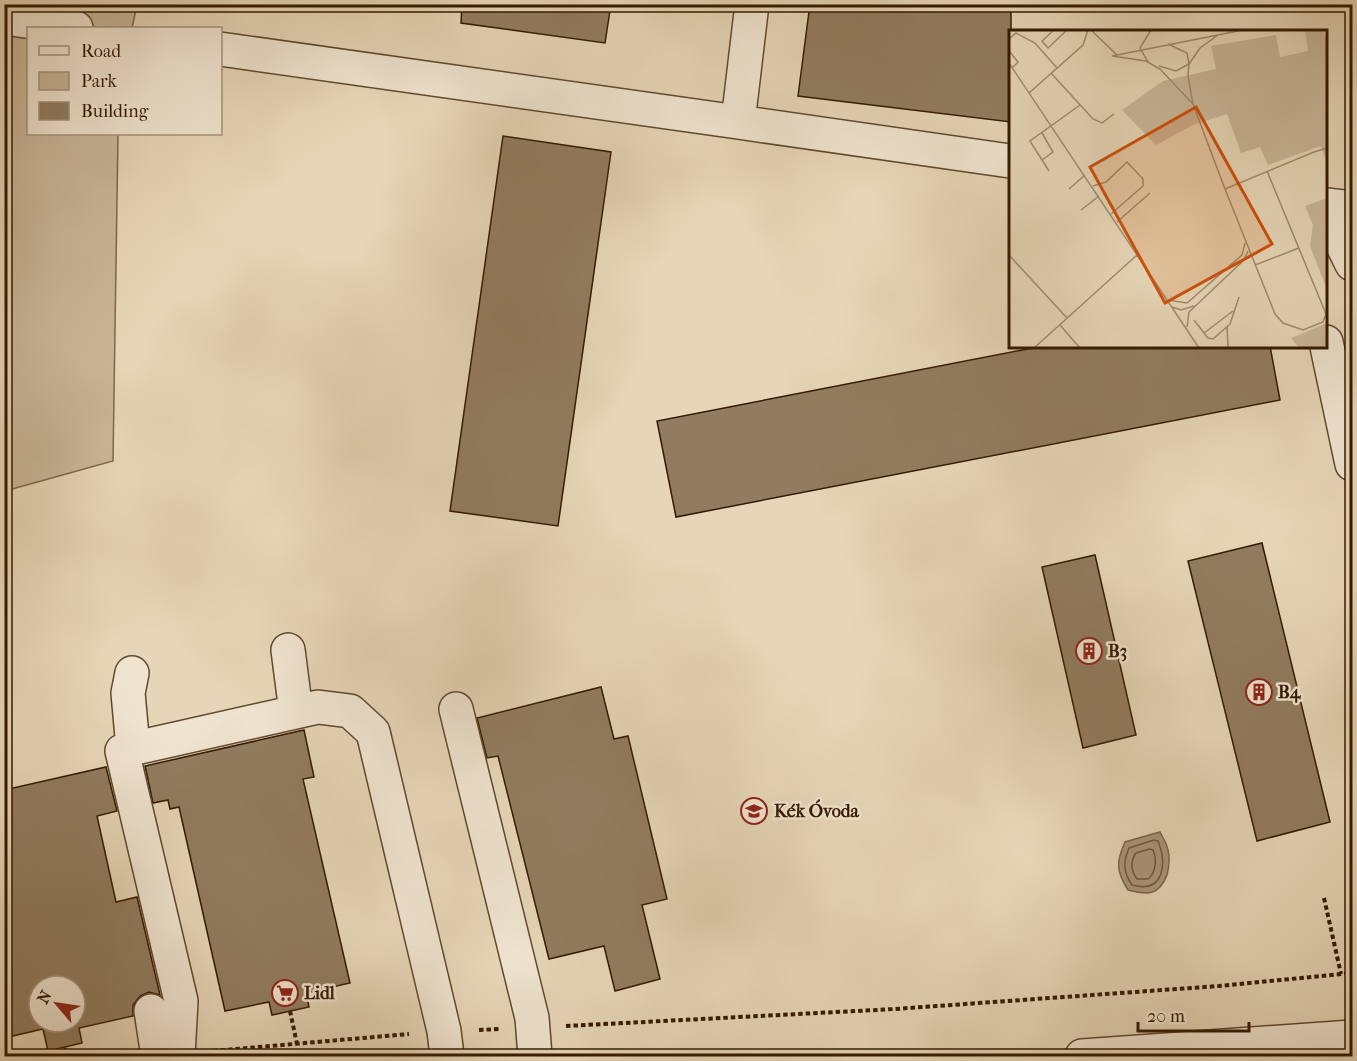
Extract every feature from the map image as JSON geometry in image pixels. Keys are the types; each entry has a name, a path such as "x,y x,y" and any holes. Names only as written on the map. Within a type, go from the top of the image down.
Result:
{"street":[{"path":"738,122 752,4"},
{"path":"4,18 69,27"},
{"path":"222,49 1009,161"},
{"path":"1327,205 1353,208"},
{"path":"1327,225 1340,240 1353,264"},
{"path":"1327,347 1353,464"},
{"path":"288,650 296,712"},
{"path":"132,673 128,693 133,748"},
{"path":"172,1056 181,1001 122,751 318,707 350,711 373,732 445,1044"},
{"path":"456,709 534,1042"},
{"path":"151,1011 172,1056"},
{"path":"1082,1056 1344,1033"}],"path":[{"path":"1324,898 1341,974"},
{"path":"172,1056 297,1044 534,1042 895,1009 1219,986 1353,973"},
{"path":"290,1011 297,1044"},
{"path":"65,1048 67,1056"}],"green space":[{"path":"5,5 137,5 132,27 27,27 27,135 118,135 113,461 5,491"}],"water":[{"path":"1160,832 1169,856 1168,872 1164,882 1152,892 1141,893 1128,890 1119,872 1120,855 1125,842"}],"building":[{"path":"462,4 611,4 605,43 461,23"},
{"path":"810,4 1011,4 1009,122 798,96"},
{"path":"503,136 611,152 558,526 450,511"},
{"path":"1033,348 1270,348 1280,400 676,517 657,421"},
{"name":"B4","path":"1262,543 1330,822 1257,841 1188,561"},
{"name":"B3","path":"1095,555 1136,735 1083,748 1042,567"},
{"path":"601,687 614,739 628,736 667,899 642,905 660,979 615,991 604,946 549,959 498,756 487,758 477,718"},
{"path":"304,730 314,777 303,779 350,983 306,993 309,1007 272,1015 269,1002 225,1011 179,807 170,809 168,800 153,803 145,766"},
{"path":"106,767 117,811 97,816 116,902 137,897 160,995 149,992 140,996 133,1005 133,1016 87,1026 87,974 27,974 27,1033 4,1038 4,790"},
{"path":"44,1034 80,1034 82,1043 48,1051"}],"place":[{"name":"B3","path":"1089,651"},
{"name":"B4","path":"1259,692"},
{"name":"Kék Óvoda","path":"754,811"},
{"name":"Lidl","path":"285,993"}]}
